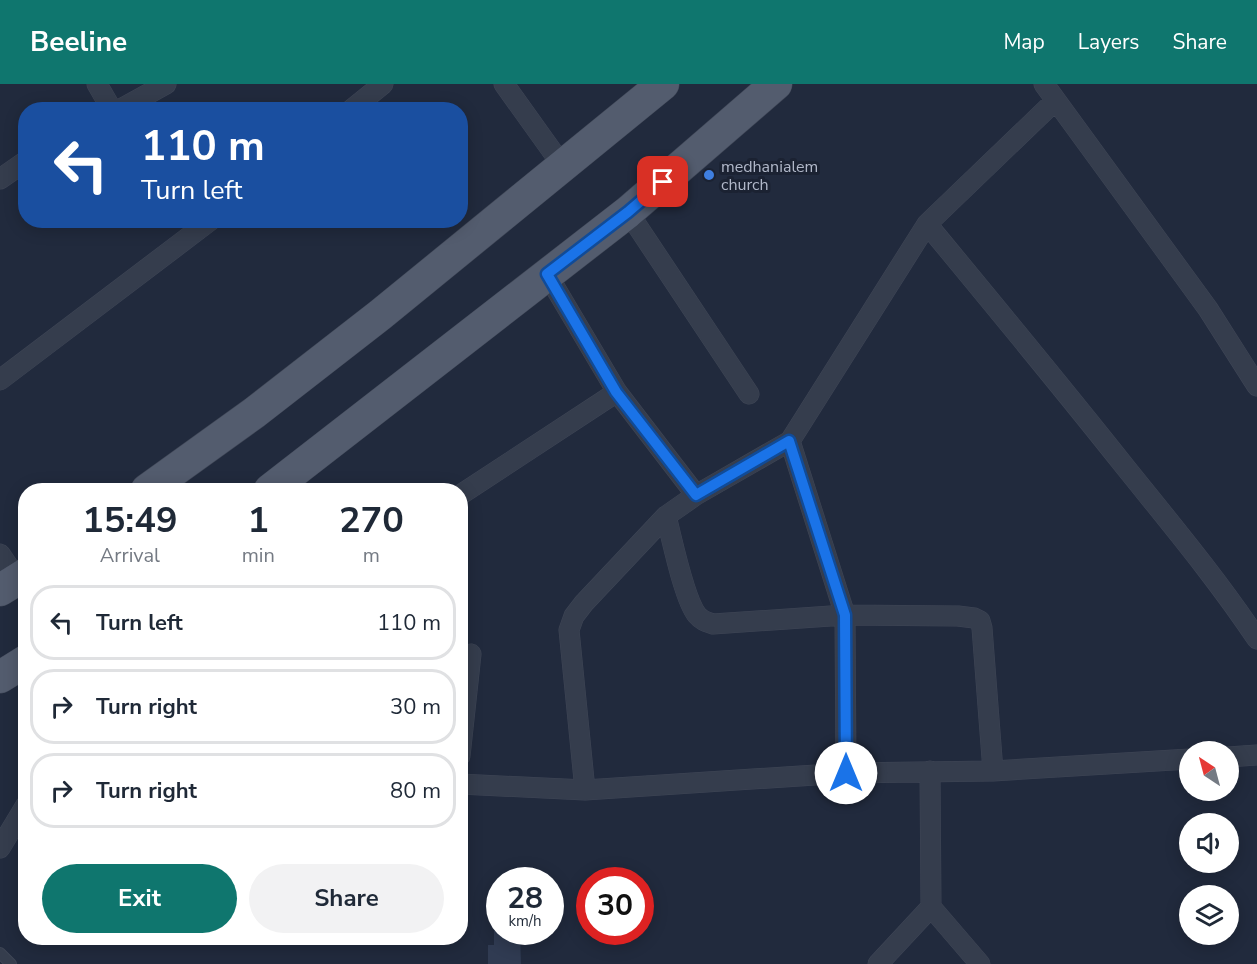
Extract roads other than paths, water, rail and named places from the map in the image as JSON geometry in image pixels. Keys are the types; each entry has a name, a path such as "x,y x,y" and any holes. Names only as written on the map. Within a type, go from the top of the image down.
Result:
{"main road":[{"path":"157,483 254,413 389,307 663,84"},
{"path":"279,483 628,212 776,84"},
{"path":"0,677 18,666"}],"street":[{"path":"97,84 107,102"},
{"path":"133,102 166,84"},
{"path":"361,102 383,84"},
{"path":"504,84 562,165"},
{"path":"1044,84 1203,301 1257,386"},
{"path":"585,790 569,630 574,616 666,516 696,495 789,441 927,224 1055,101"},
{"path":"0,178 18,166"},
{"path":"628,212 749,394"},
{"path":"927,224 1028,345 1194,553 1228,596 1257,639"},
{"path":"0,380 200,228"},
{"path":"547,274 616,392 696,495"},
{"path":"468,490 616,392"},
{"path":"789,441 845,615 846,773"},
{"path":"666,516 688,597 703,621 713,624 845,615 958,616 980,621 993,771"},
{"path":"0,554 14,581"},
{"path":"468,682 471,654"},
{"path":"1239,756 1257,755"},
{"path":"468,784 585,790 846,773 993,771 1179,760"},
{"path":"930,771 931,907 980,964"},
{"path":"0,848 18,818"},
{"path":"878,964 931,907"}],"lane":[{"path":"0,953 11,964"}],"place":[{"name":"medhanialem church","path":"709,175"}]}
